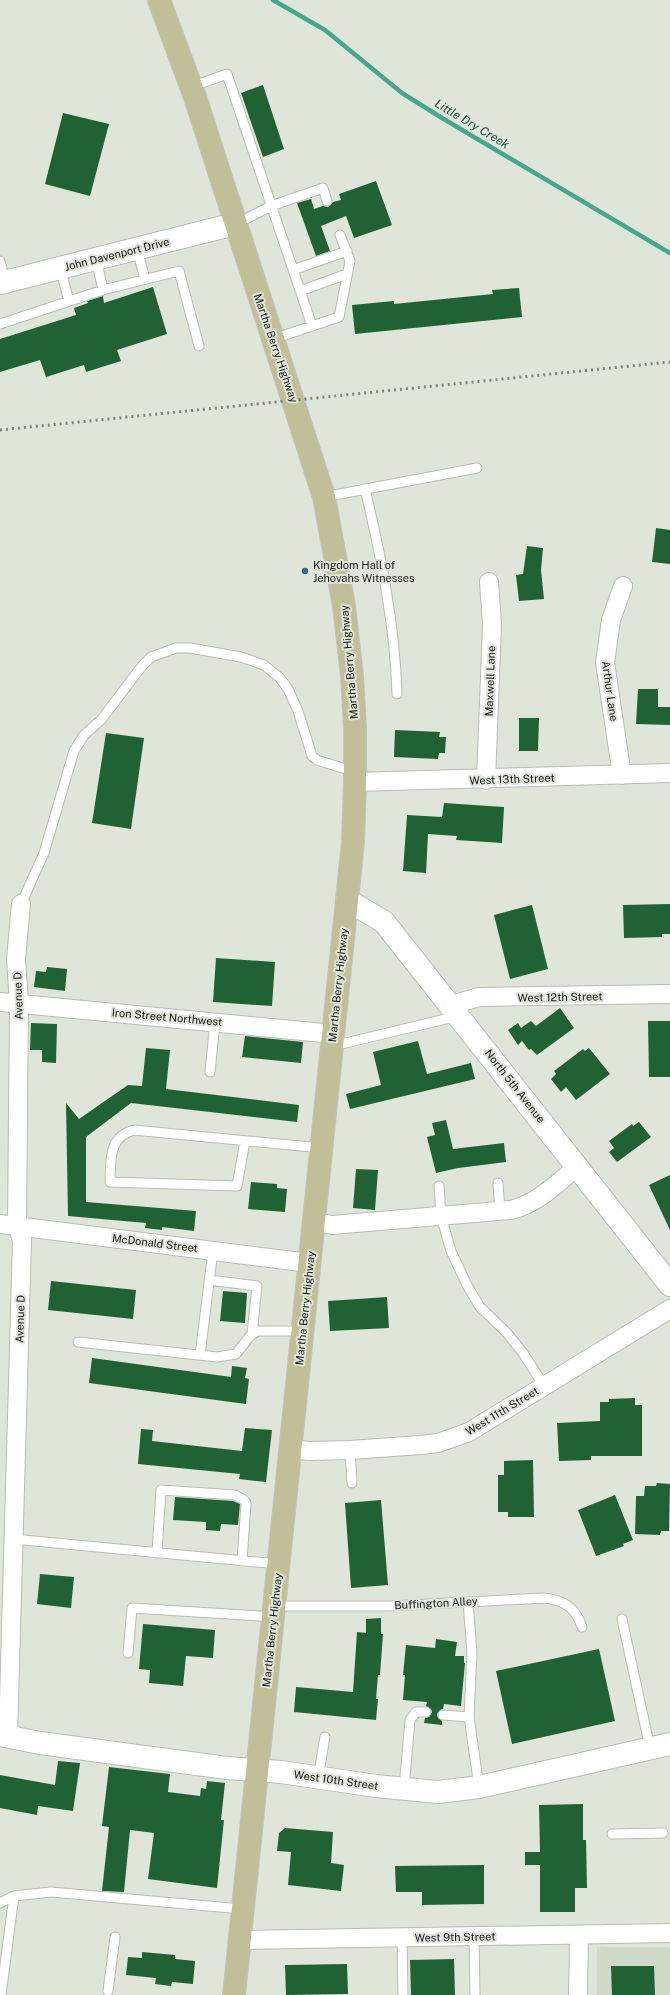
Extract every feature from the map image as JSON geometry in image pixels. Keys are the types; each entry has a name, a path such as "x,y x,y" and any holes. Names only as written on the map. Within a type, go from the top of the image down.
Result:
{"main road":[{"name":"Martha Berry Highway","path":"159,0 191,87 324,497 349,642 355,728 353,842 315,1222 309,1263 290,1449 280,1564 234,1995"}],"street":[{"name":"John Davenport Drive","path":"2,275 60,268 235,224"},
{"name":"Maxwell Lane","path":"486,780 492,625 489,582"},
{"name":"Arthur Lane","path":"622,775 605,663 611,620 623,586"},
{"name":"West 13th Street","path":"355,777 486,780 670,773"},
{"name":"North 5th Avenue","path":"347,900 384,922 456,1010 670,1285"},
{"name":"Avenue D","path":"4,1735 13,1539 22,1240 9,1225 19,1003 16,959 21,904"},
{"name":"West 12th Street","path":"456,1010 479,997 670,994"},
{"name":"Iron Street Northwest","path":"0,1002 215,1022 333,1040"},
{"path":"315,1222 332,1226 520,1208 563,1180 577,1166"},
{"name":"McDonald Street","path":"9,1225 309,1263"},
{"name":"West 11th Street","path":"290,1449 309,1451 350,1450 438,1443 469,1432 670,1309"},
{"name":"West 10th Street","path":"4,1735 40,1743 227,1768 257,1770 404,1790 438,1792 479,1787 660,1746"},
{"name":"West 9th Street","path":"239,1940 670,1933"},
{"path":"578,1995 579,1935"}],"lane":[{"path":"191,87 227,74 312,326"},
{"path":"235,224 271,206 323,188 326,201"},
{"path":"273,339 339,316 350,261 340,234"},
{"path":"137,249 145,279"},
{"path":"293,270 347,251"},
{"path":"96,259 103,290"},
{"path":"60,268 69,301"},
{"path":"0,324 103,290 179,271 199,346"},
{"path":"300,291 347,274"},
{"path":"324,497 477,468"},
{"path":"365,489 389,611 396,663 397,694"},
{"path":"21,904 44,853 74,751 84,735 101,720 142,666 152,657 164,652 176,648 206,650 241,657 264,666 280,678 288,689 298,711 312,756 317,760 355,777"},
{"path":"333,1040 456,1010"},
{"path":"210,1072 215,1022"},
{"path":"245,1141 237,1186 110,1182 113,1148 116,1139 125,1133 134,1130 322,1148"},
{"path":"498,1183 500,1211"},
{"path":"439,1186 441,1216 451,1251 477,1301 523,1352 544,1386"},
{"path":"200,1355 213,1250"},
{"path":"209,1280 257,1286 252,1334"},
{"path":"78,1342 217,1357 236,1354 252,1334 257,1331 302,1331"},
{"path":"350,1450 352,1483"},
{"path":"157,1553 161,1490 235,1495 244,1500 246,1503 242,1561"},
{"path":"13,1539 280,1564"},
{"name":"Buffington Alley","path":"128,1653 132,1608 275,1611 551,1599 569,1607 578,1615 582,1627"},
{"path":"468,1602 472,1652 469,1717 479,1787"},
{"path":"622,1619 660,1746"},
{"path":"404,1790 410,1720 416,1712 426,1712"},
{"path":"443,1714 469,1717"},
{"path":"318,1778 325,1737"},
{"path":"612,1834 662,1833"},
{"path":"0,1903 14,1896 51,1892 242,1909"},
{"path":"1,1995 14,1896"},
{"path":"474,1936 476,1995"},
{"path":"108,1991 115,1937"},
{"path":"402,1938 404,1995"}],"shaded area":[{"path":"597,1947 670,1947 670,1995 597,1995"}],"building":[{"path":"263,85 284,149 263,157 241,93"},
{"path":"63,113 109,124 90,196 45,184"},
{"path":"376,181 392,225 354,238 346,216 321,226 330,251 316,256 297,203 311,199 314,209 323,206 328,207 333,202 341,200 339,194"},
{"path":"153,287 167,334 117,350 121,361 86,372 84,365 46,377 40,360 0,372 0,339 76,315 74,308 88,303 87,301 103,296 104,303"},
{"path":"519,288 522,317 355,334 352,305 394,301 394,304 493,294 492,290"},
{"path":"656,528 670,530 670,564 652,562"},
{"path":"527,546 543,548 541,570 544,599 519,601 516,575 523,574"},
{"path":"638,689 658,689 658,707 670,707 670,725 636,724"},
{"path":"519,718 539,718 538,751 519,751"},
{"path":"395,730 440,732 439,737 446,737 445,753 439,753 438,759 394,757"},
{"path":"106,733 144,738 131,829 92,823"},
{"path":"444,803 504,807 502,843 456,840 457,836 428,834 426,873 403,871 407,815 442,817"},
{"path":"670,904 670,934 662,934 662,937 624,938 623,905"},
{"path":"532,905 548,969 510,979 494,915"},
{"path":"216,958 275,962 272,1006 213,1002"},
{"path":"47,967 67,969 65,991 34,987 36,971 46,972"},
{"path":"560,1008 574,1028 537,1055 531,1049 529,1050 522,1041 518,1045 508,1030 518,1023 521,1028 531,1021 536,1026"},
{"path":"648,1021 670,1021 670,1077 649,1077"},
{"path":"31,1023 57,1024 56,1063 42,1062 42,1050 30,1050"},
{"path":"245,1036 303,1042 301,1063 242,1057"},
{"path":"418,1041 427,1074 471,1063 475,1079 350,1109 346,1094 381,1085 373,1052"},
{"path":"146,1048 170,1050 166,1089 299,1105 297,1122 131,1103 86,1137 86,1202 196,1211 194,1231 162,1227 162,1230 145,1228 146,1223 68,1216 66,1103 79,1119 128,1085 142,1086"},
{"path":"589,1048 610,1074 576,1100 566,1087 561,1092 551,1079 556,1074 554,1071 583,1049 585,1051"},
{"path":"446,1120 453,1149 504,1143 506,1162 458,1168 436,1173 427,1137 435,1135 432,1123"},
{"path":"639,1122 651,1137 617,1162 609,1152 614,1148 609,1141 632,1124 633,1126"},
{"path":"356,1169 378,1170 375,1210 353,1208"},
{"path":"670,1175 670,1230 649,1185"},
{"path":"251,1182 277,1184 277,1188 287,1189 285,1212 248,1209"},
{"path":"51,1281 136,1290 133,1319 48,1310"},
{"path":"223,1291 247,1293 245,1323 220,1321"},
{"path":"387,1297 389,1328 330,1331 328,1301"},
{"path":"92,1358 231,1377 232,1366 247,1368 245,1378 249,1379 246,1404 89,1383"},
{"path":"635,1398 635,1405 642,1405 642,1456 591,1456 591,1460 559,1461 557,1423 600,1421 600,1402 609,1402 609,1399"},
{"path":"245,1428 272,1430 266,1482 239,1479 240,1474 138,1464 141,1429 153,1430 152,1441 242,1451"},
{"path":"533,1460 534,1517 508,1517 508,1512 498,1512 498,1475 504,1475 504,1461"},
{"path":"657,1483 670,1484 669,1531 661,1531 660,1535 635,1534 636,1496 644,1496 645,1486 656,1486"},
{"path":"615,1495 633,1540 623,1544 624,1546 596,1556 578,1510"},
{"path":"175,1497 233,1501 240,1504 238,1525 221,1524 220,1531 206,1530 206,1522 173,1520"},
{"path":"381,1500 388,1585 351,1588 345,1503"},
{"path":"40,1574 74,1577 71,1608 37,1604"},
{"path":"381,1618 381,1634 383,1634 380,1675 378,1675 376,1699 378,1699 376,1720 294,1712 296,1687 353,1692 357,1632 366,1633 366,1619"},
{"path":"143,1624 215,1630 213,1658 186,1656 183,1686 149,1683 150,1670 139,1669"},
{"path":"436,1639 457,1642 455,1656 464,1656 465,1663 461,1706 444,1704 443,1709 437,1714 438,1718 442,1721 442,1725 424,1723 425,1718 429,1717 432,1712 431,1709 426,1706 427,1702 403,1700 405,1675 403,1675 406,1645 435,1648"},
{"path":"599,1649 615,1721 512,1744 496,1671"},
{"path":"58,1761 80,1763 73,1811 38,1806 37,1815 0,1808 0,1775 55,1785"},
{"path":"109,1767 170,1774 168,1792 200,1796 201,1788 206,1789 207,1781 225,1783 221,1820 224,1820 217,1888 148,1879 154,1833 130,1830 124,1892 102,1891 109,1827 102,1826"},
{"path":"583,1804 583,1840 586,1840 587,1888 575,1888 575,1912 540,1912 540,1865 525,1865 525,1852 540,1852 539,1805"},
{"path":"285,1828 333,1832 331,1863 344,1865 341,1891 288,1885 291,1852 277,1851 279,1833"},
{"path":"484,1865 484,1904 422,1905 422,1892 396,1892 395,1866"},
{"path":"142,1952 175,1955 175,1959 195,1961 193,1984 172,1982 171,1986 155,1984 156,1978 126,1975 128,1957 142,1958"},
{"path":"454,1959 455,1995 411,1995 410,1960"},
{"path":"347,1964 348,1994 286,1995 285,1965"},
{"path":"611,1966 654,1966 655,1995 612,1995"}],"waterway":[{"name":"Little Dry Creek","path":"273,0 325,30 402,93 670,253"}],"railway":[{"path":"0,430 670,362"}],"place":[{"name":"Kingdom Hall of Jehovahs Witnesses","path":"305,571"}]}
